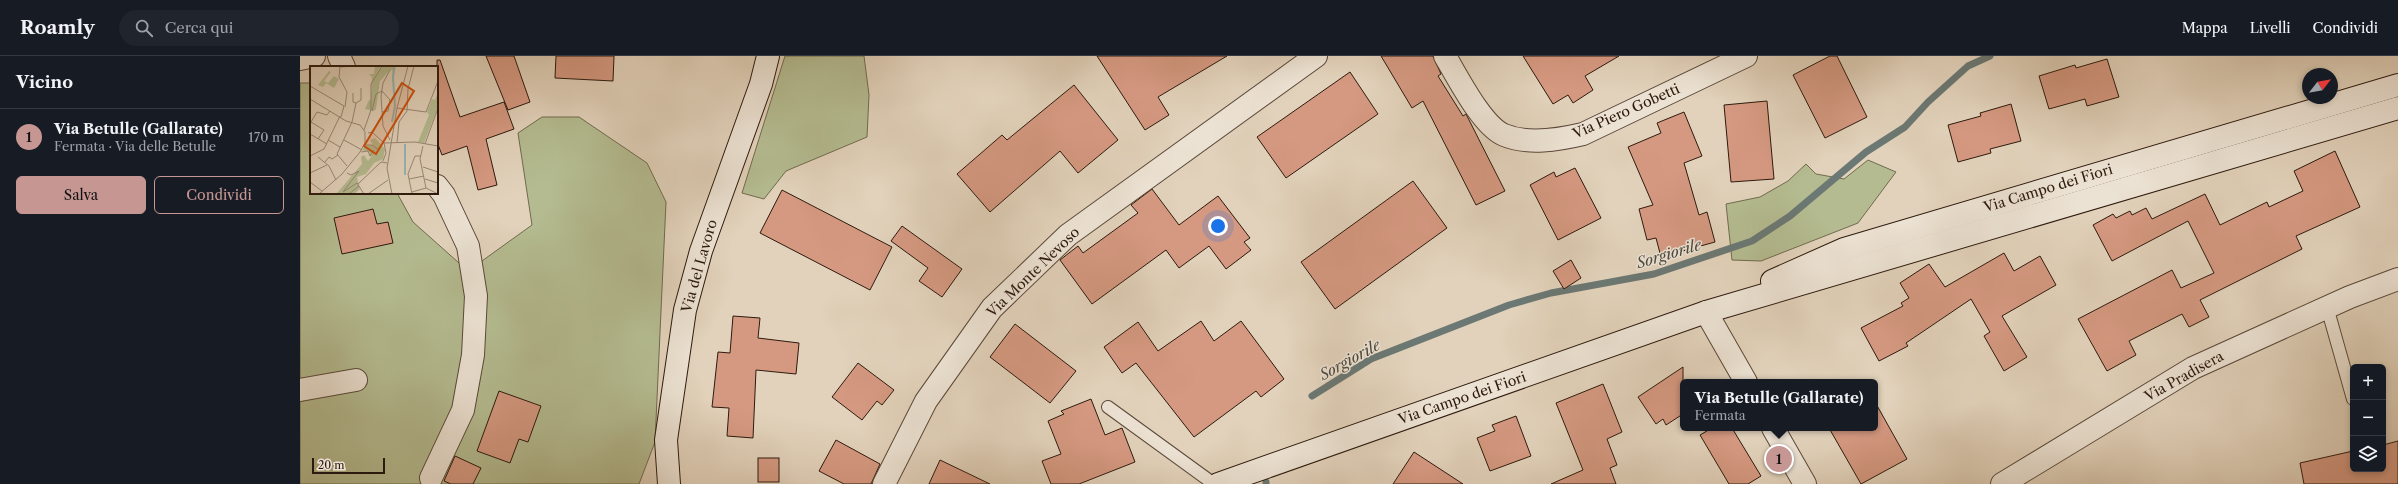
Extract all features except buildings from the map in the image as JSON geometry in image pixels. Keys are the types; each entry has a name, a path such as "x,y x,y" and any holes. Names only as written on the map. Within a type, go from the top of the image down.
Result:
{"street":[{"path":"300,59 314,56"},
{"path":"338,56 343,66"},
{"name":"Via del Lavoro","path":"669,484 666,440 684,310 700,252 761,84 768,56"},
{"name":"Via Monte Nevoso","path":"884,484 926,401 992,308 1068,235 1316,56"},
{"name":"Via Piero Gobetti","path":"1445,56 1488,122 1502,134 1524,141 1564,139 1582,134 1746,56"},
{"name":"Via Campo dei Fiori","path":"1706,312 1844,249 2398,85"},
{"name":"Via Campo dei Fiori","path":"1218,484 1706,312 2398,108"},
{"path":"431,478 463,410 473,355 476,296 468,246 444,194 438,187"},
{"name":"Via Pradisera","path":"2002,484 2193,368 2327,307 2398,279"},
{"path":"1706,312 1744,379"},
{"path":"300,390 356,380"},
{"path":"1775,431 1805,484"}],"lane":[{"path":"2327,307 2350,388"},
{"path":"1108,407 1214,484"}],"green space":[{"path":"785,56 864,56 869,95 867,137 786,171 764,199 742,193"},
{"path":"300,83 310,83 310,194 398,194 413,222 468,271 532,225 518,133 542,117 579,117 647,163 666,202 655,442 639,484 300,484"},
{"path":"1868,160 1896,172 1858,223 1761,261 1732,260 1726,204 1760,197 1788,181 1806,164 1816,174 1844,179"}],"waterway":[{"name":"Sorgiorile","path":"1312,396 1371,359 1509,305 1551,293 1654,274 1752,241 1790,216 1866,152 1905,127 1928,102 1968,66 1990,56"}],"place":[{"name":"Via Betulle (Gallarate)","path":"1779,459"}]}
